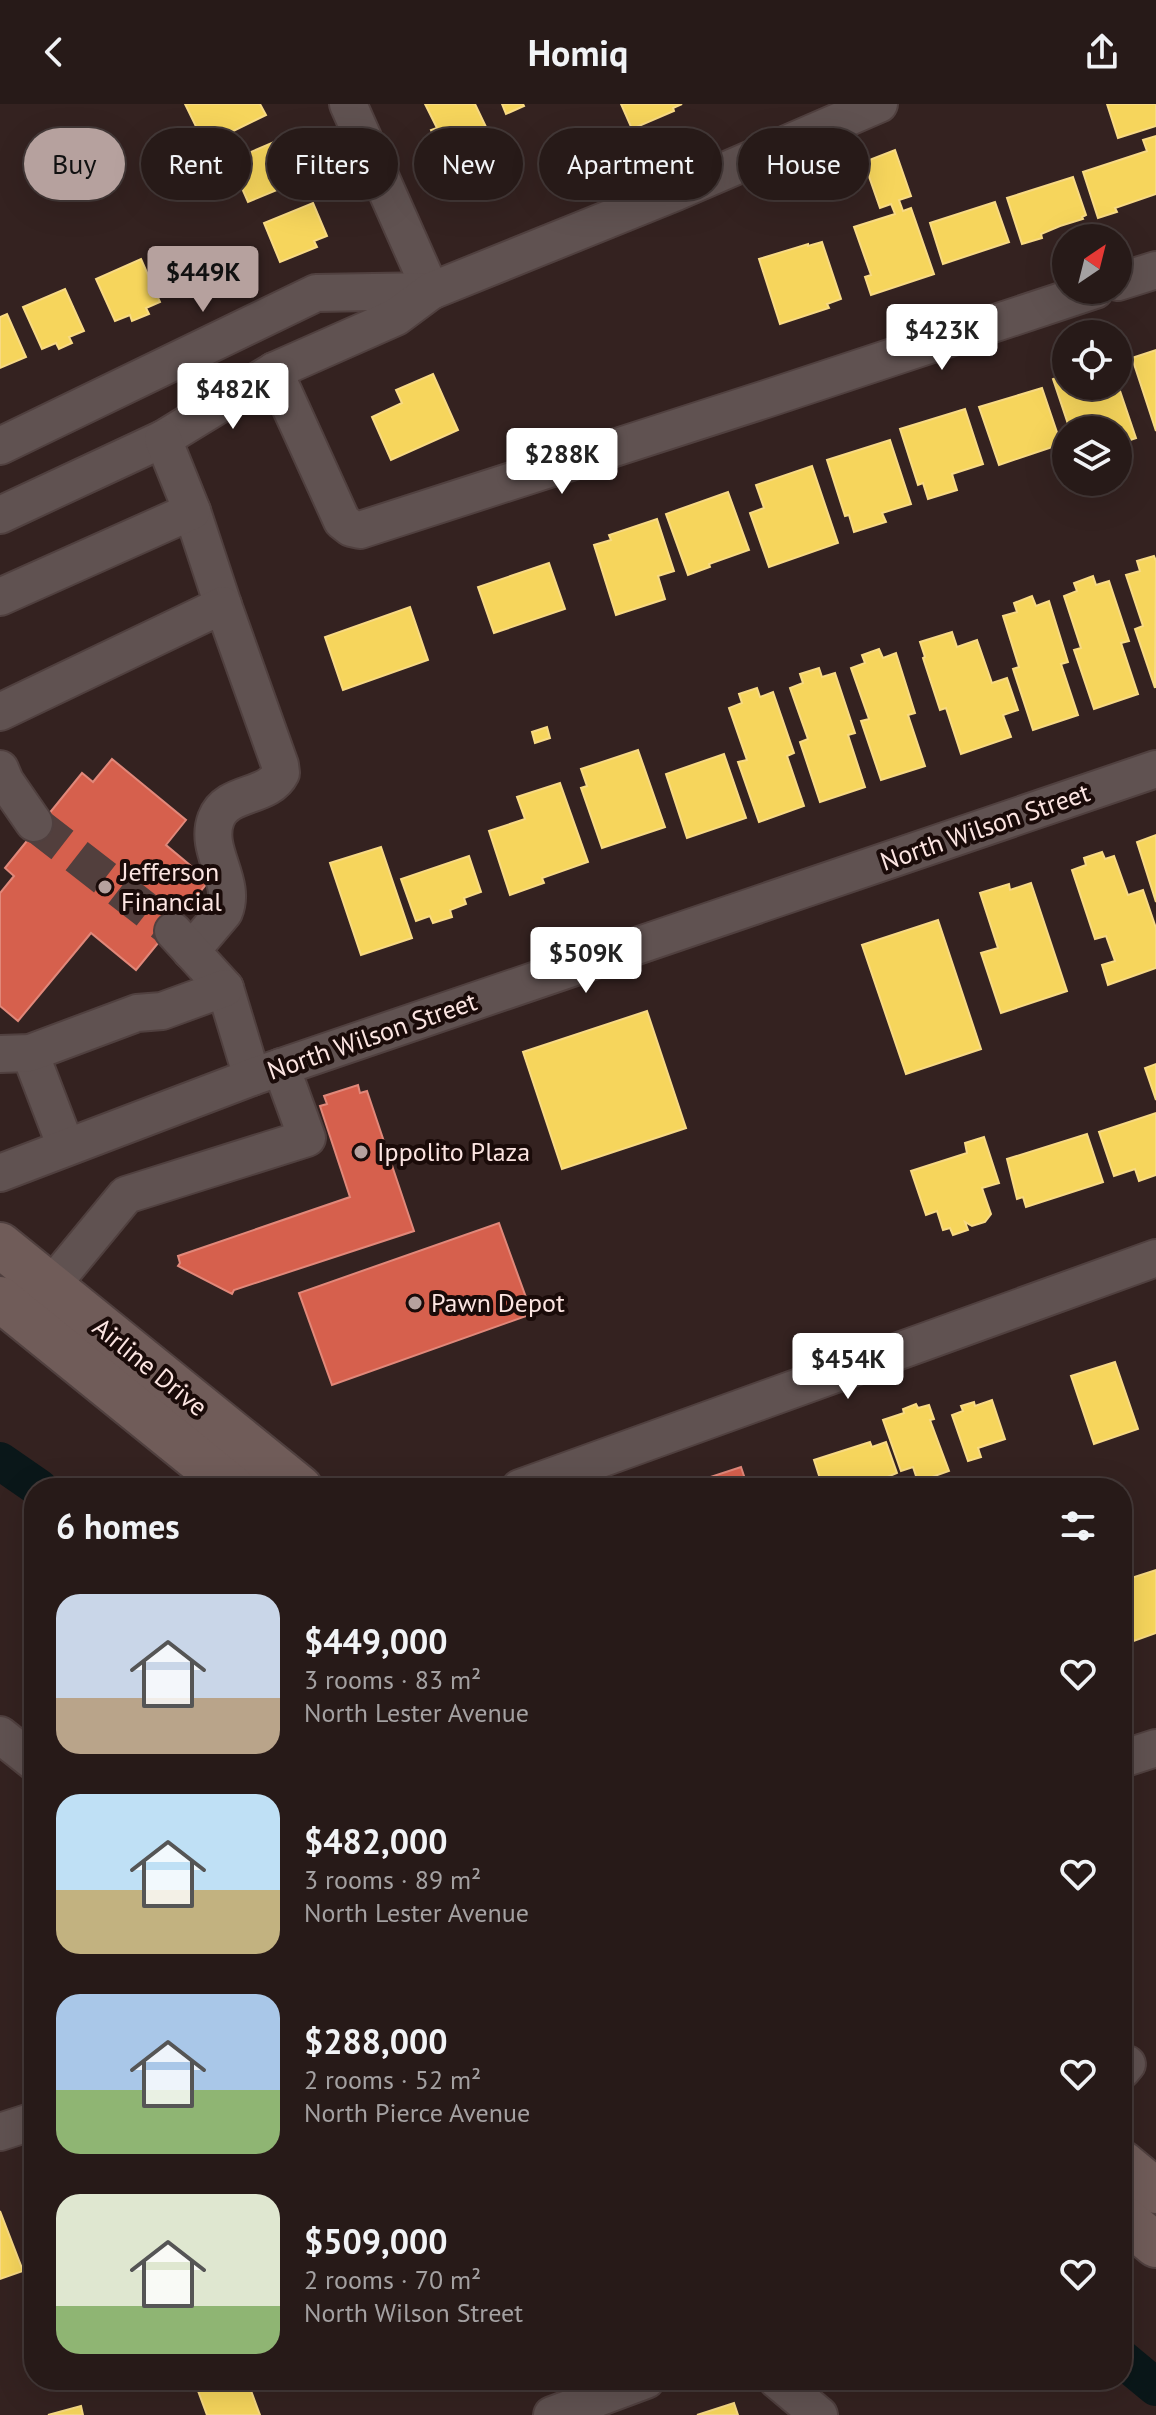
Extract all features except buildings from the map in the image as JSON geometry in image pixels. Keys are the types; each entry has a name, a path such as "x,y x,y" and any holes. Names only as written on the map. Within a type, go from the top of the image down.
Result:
{"highway":[{"name":"Airline Drive","path":"0,1245 288,1478"},
{"name":"Airline Drive","path":"0,1299 221,1478"},
{"path":"1132,2171 1156,2191"}],"street":[{"path":"348,104 431,291"},
{"path":"0,515 163,439 274,371 396,317 431,291 676,192 879,104"},
{"path":"1132,278 1156,270"},
{"path":"0,446 316,293 431,291"},
{"path":"274,371 342,521 360,530 1053,304"},
{"path":"51,1286 126,1195 307,1138 266,1072 225,988 182,941 224,912 226,906 228,892 214,846 217,816 230,802 272,786 281,773 192,511 163,439"},
{"path":"0,597 192,511"},
{"path":"0,712 223,605"},
{"path":"0,769 34,823"},
{"name":"North Wilson Street","path":"0,1173 266,1072 1156,769"},
{"path":"66,1147 15,1054 137,1013 162,1011 225,988"},
{"path":"548,1478 1156,1258"},
{"path":"0,1735 24,1754"},
{"path":"1132,1756 1156,1748"},
{"path":"0,2132 24,2124"},
{"path":"552,2415 619,2390"},
{"path":"789,2390 819,2415"}],"waterway":[{"path":"0,1461 25,1478"},
{"path":"1132,2367 1156,2387"}],"tunnel":[{"path":"34,823 173,931"}],"place":[{"name":"Jefferson Financial","path":"105,887"},
{"name":"Ippolito Plaza","path":"361,1152"},
{"name":"Pawn Depot","path":"415,1303"}]}
